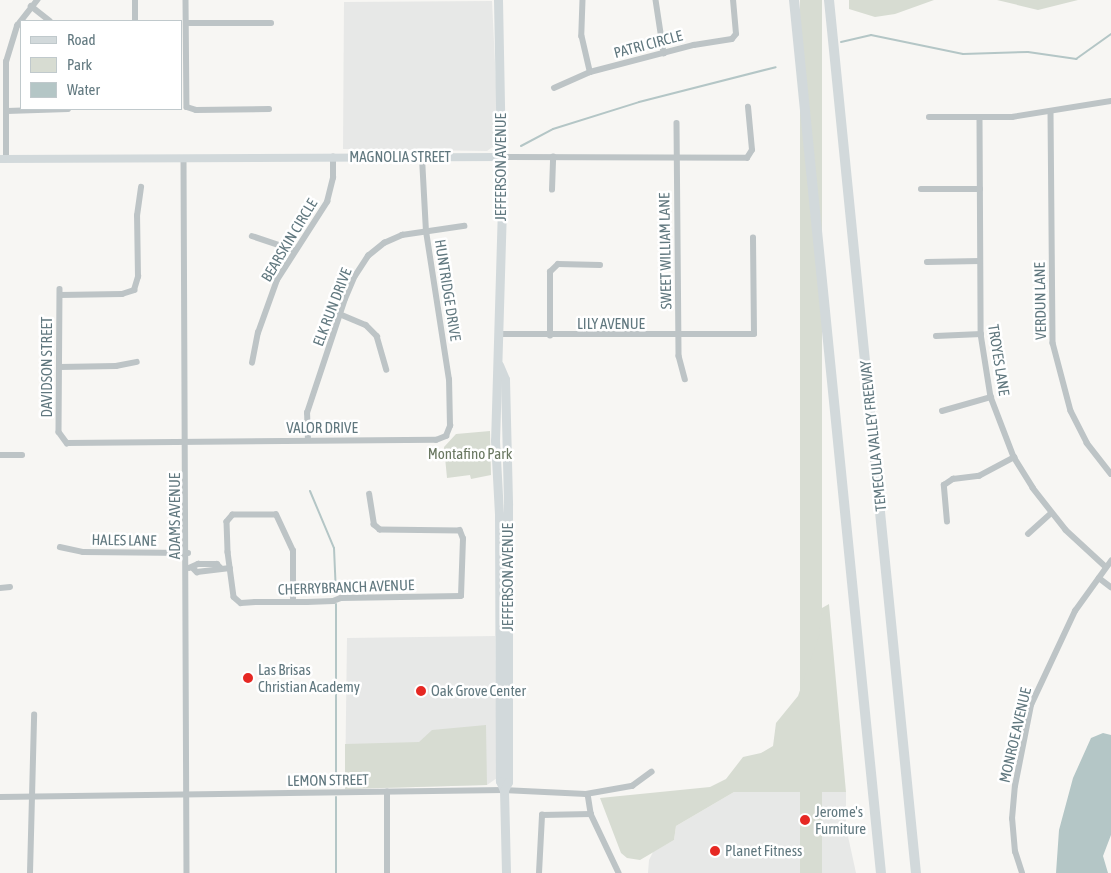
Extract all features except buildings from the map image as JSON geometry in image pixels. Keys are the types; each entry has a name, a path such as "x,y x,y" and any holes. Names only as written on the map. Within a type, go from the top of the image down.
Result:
{"highway":[{"path":"794,0 881,873"},
{"name":"TEMECULA VALLEY FREEWAY","path":"829,0 916,873"}],"main road":[{"name":"JEFFERSON AVENUE","path":"498,0 502,157 499,364 495,440 499,514 500,781 504,790 506,873"},
{"name":"JEFFERSON AVENUE","path":"499,364 505,379 508,594 508,782 504,790"},
{"path":"499,514 503,530 503,587 508,594"}],"street":[{"path":"23,20 37,0"},
{"path":"135,0 135,20"},
{"path":"186,0 187,107 196,110 269,109"},
{"path":"583,0 582,36 590,72"},
{"path":"656,0 664,53"},
{"name":"PATRI CIRCLE","path":"554,88 590,72 664,53 732,39 736,34 734,0"},
{"path":"31,6 49,20"},
{"path":"186,24 271,23"},
{"path":"3,159 6,111 6,62 10,43 20,25"},
{"path":"929,117 980,119 1051,112 1111,101"},
{"name":"MAGNOLIA STREET","path":"3,159 746,158 752,150 748,107"},
{"path":"6,111 37,110"},
{"name":"VERDUN LANE","path":"1051,112 1053,342 1071,411 1087,443 1111,474"},
{"name":"TROYES LANE","path":"980,119 981,334 991,397 1014,457 1051,513 1106,566"},
{"name":"SWEET WILLIAM LANE","path":"677,123 679,356 685,379"},
{"name":"HUNTRIDGE DRIVE","path":"422,157 426,232 446,361 450,426"},
{"path":"552,190 553,157"},
{"name":"ADAMS AVENUE","path":"184,158 188,553 190,568 187,873"},
{"name":"BEARSKIN CIRCLE","path":"252,363 258,332 276,280 327,202 333,178 333,158"},
{"name":"DAVIDSON STREET","path":"141,187 137,216 138,278 134,290 122,294 60,292 59,432 67,443 187,441"},
{"path":"921,189 980,189"},
{"name":"ELK RUN DRIVE","path":"308,440 307,413 355,276 368,256 384,243 402,235 464,226"},
{"path":"252,236 294,250"},
{"name":"LILY AVENUE","path":"498,334 550,336 754,334 753,238"},
{"path":"927,262 980,261"},
{"path":"550,336 550,272 558,264 600,265"},
{"path":"342,314 366,326 376,336 387,370"},
{"path":"936,336 981,334"},
{"path":"60,367 116,366 137,362"},
{"path":"942,411 991,397"},
{"name":"VALOR DRIVE","path":"187,441 436,440 446,436 450,426"},
{"path":"0,455 22,454"},
{"path":"948,522 944,485 953,479 980,476 1014,457"},
{"name":"CHERRYBRANCH AVENUE","path":"230,568 234,597 241,603 461,596 463,539 460,531 380,530 374,525 369,494"},
{"path":"1028,534 1051,513"},
{"path":"190,568 197,572 208,572 221,568 230,568 226,522 233,515 276,515 293,551 293,602"},
{"name":"HALES LANE","path":"60,547 83,552 188,553"},
{"name":"MONROE AVENUE","path":"1022,873 1016,852 1012,819 1015,786 1031,705 1074,611 1111,561"},
{"path":"190,568 198,564 217,564 221,568"},
{"path":"208,564 208,572"},
{"path":"1099,578 1111,587"},
{"path":"0,588 10,588"},
{"path":"30,873 34,715"},
{"name":"LEMON STREET","path":"0,797 504,790 588,794 632,786 651,772"},
{"path":"387,792 387,873"},
{"path":"588,794 591,814 619,873"},
{"path":"539,873 539,818 542,815 591,814"}],"shaded area":[{"path":"492,1 497,104 494,146 487,151 343,149 344,2"},
{"name":"Oak Grove Center","path":"495,636 497,778 487,785 345,789 347,638"},
{"path":"734,792 846,792 846,827 856,873 648,873 649,860 653,852 674,840 676,826"}],"green space":[{"path":"800,0 822,0 822,873 800,873"},
{"path":"849,0 934,0 895,14 875,17 849,9"},
{"path":"997,0 1078,0 1038,10"},
{"name":"Montafino Park","path":"490,431 491,475 471,479 470,475 447,478 444,447 456,434"},
{"path":"829,604 846,792 734,792 676,826 674,840 640,860 627,858 621,853 600,798 710,787 726,779 743,757 761,753 773,746 776,723 798,696 819,636 822,608"},
{"path":"486,725 487,785 345,789 345,744 419,742 432,730"}],"water":[{"path":"1103,733 1111,735 1111,835 1103,856 1108,873 1056,873 1059,830 1073,778 1091,738"}],"waterway":[{"path":"841,42 871,35 963,54 1028,52 1076,59 1111,34"},
{"path":"521,146 553,129 639,102 776,67"},
{"path":"310,491 334,548 336,593"},
{"path":"336,604 336,786"},
{"path":"336,797 336,873"}],"place":[{"name":"Las Brisas Christian Academy","path":"248,678"},
{"name":"Oak Grove Center","path":"421,691"},
{"name":"Jerome's Furniture","path":"805,820"},
{"name":"Planet Fitness","path":"715,851"}]}
